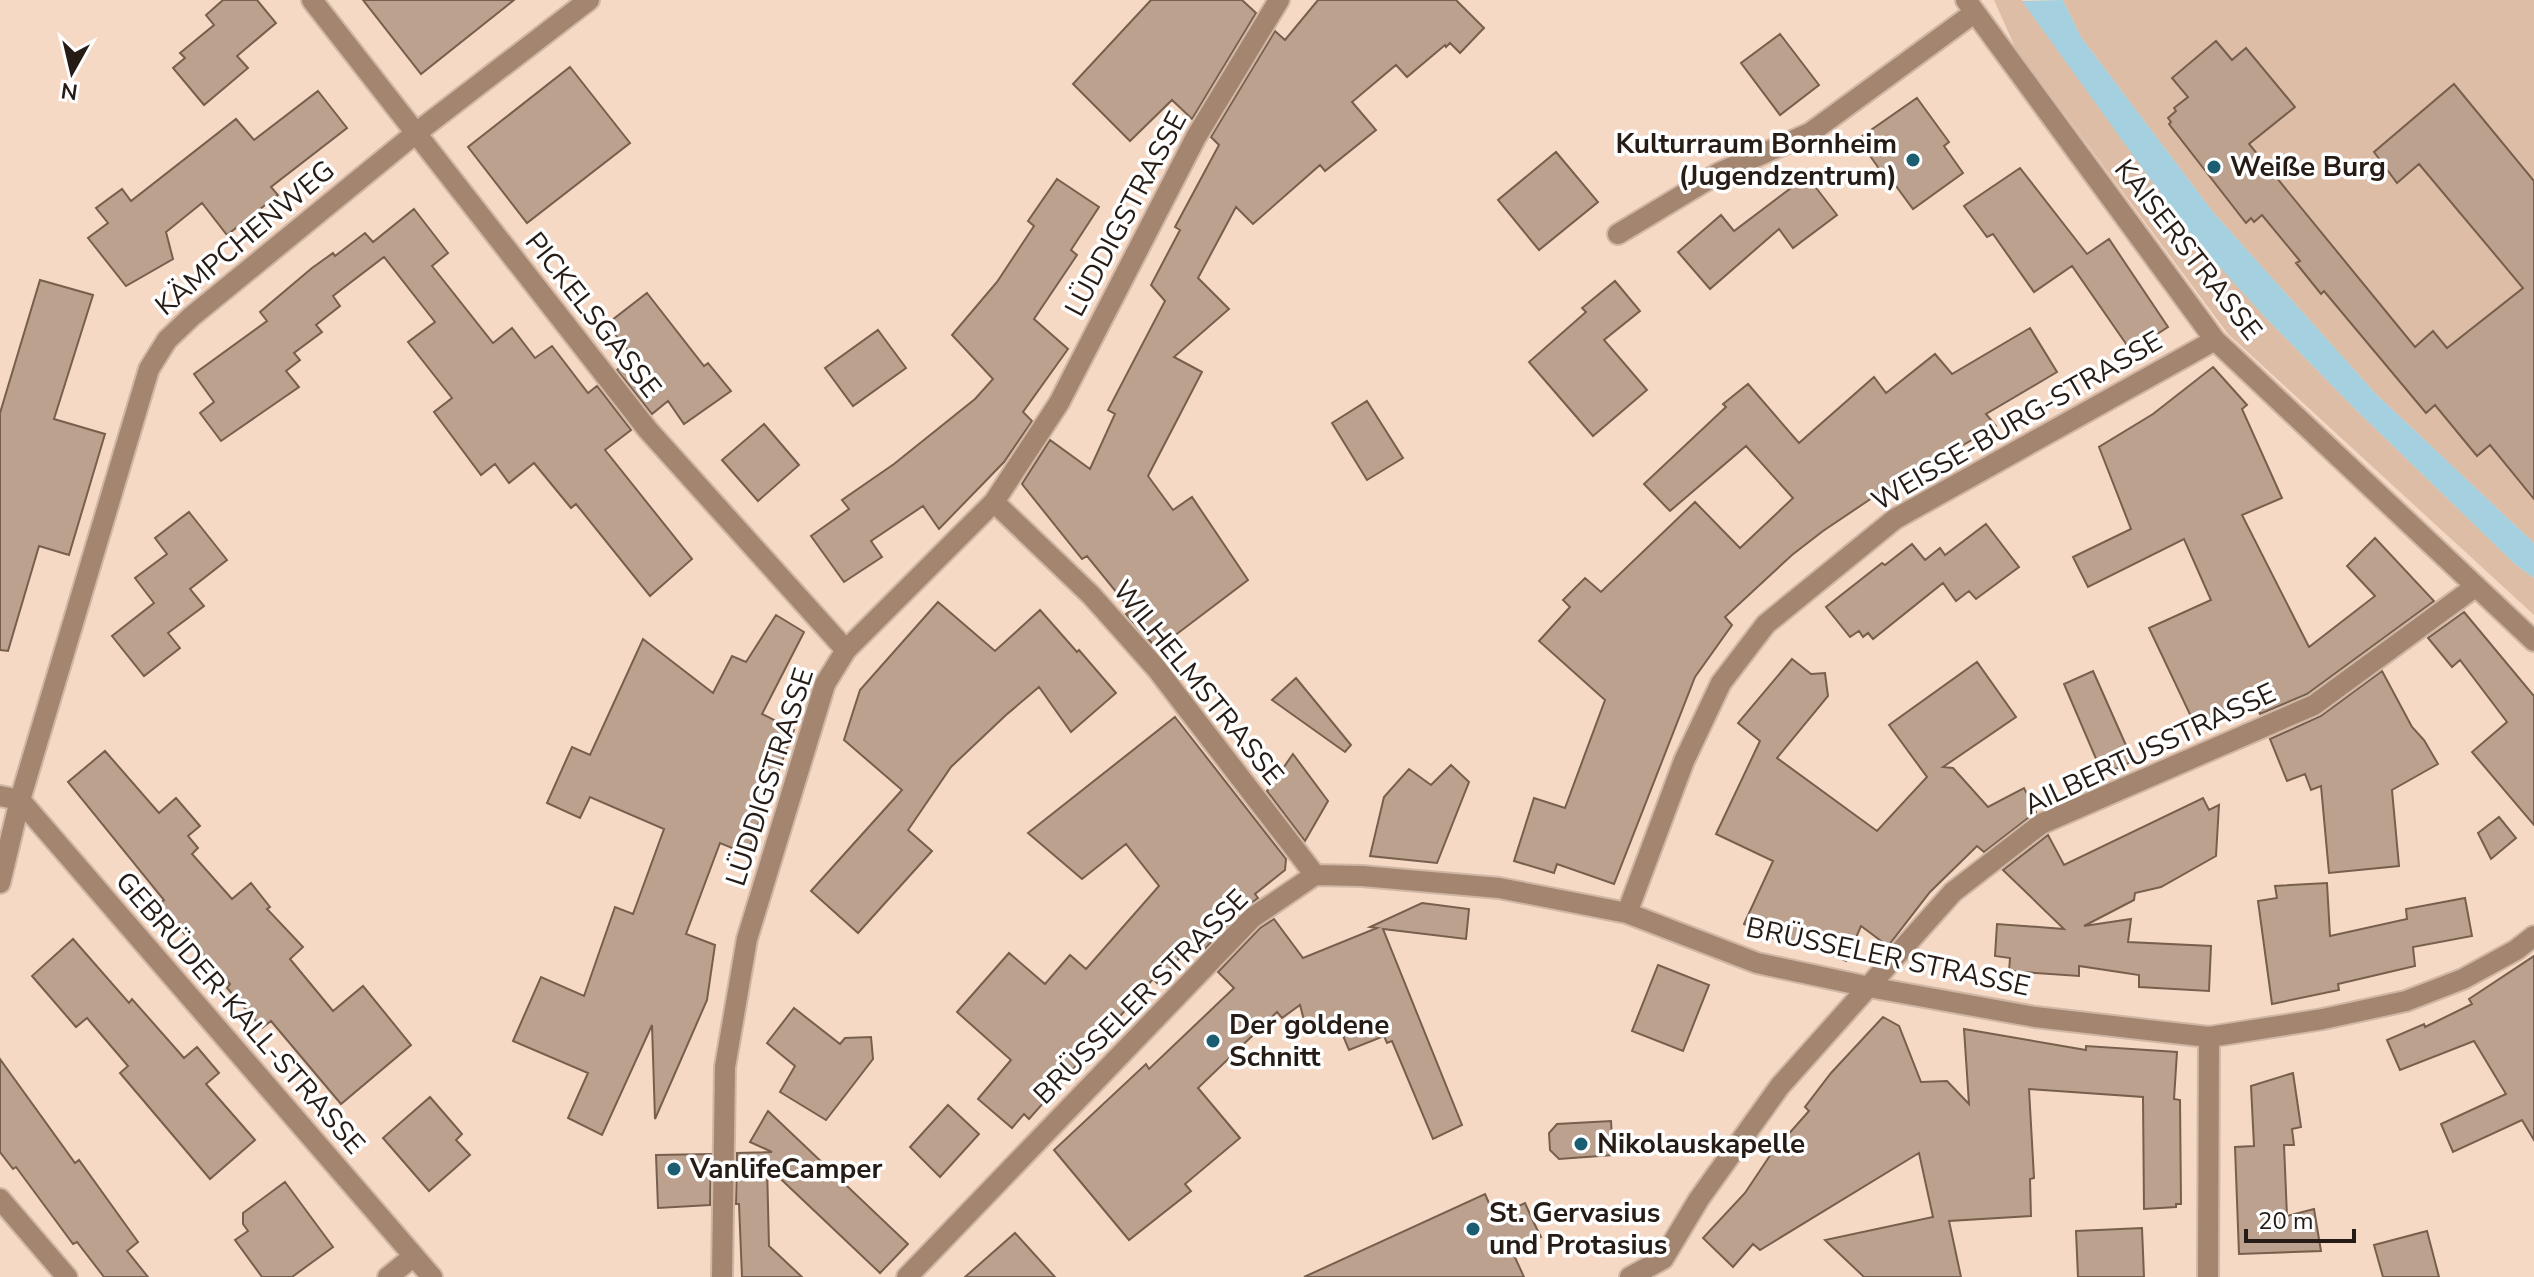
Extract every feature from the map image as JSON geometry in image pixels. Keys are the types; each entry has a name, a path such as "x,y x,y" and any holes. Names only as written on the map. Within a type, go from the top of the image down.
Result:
{"street":[{"name":"PICKELSGASSE","path":"312,0 648,430 846,650"},
{"name":"KÄMPCHENWEG","path":"0,883 10,798 149,369 167,340 416,133 589,0"},
{"name":"LÜDDIGSTRASSE","path":"722,1277 725,1067 747,939 825,684 846,650 994,502 1059,403 1196,137 1279,0"},
{"path":"1618,234 1719,173 1810,133 1970,6"},
{"name":"KAISERSTRASSE","path":"1970,6 2215,340 2534,641"},
{"name":"WEISSE-BURG-STRASSE","path":"1627,913 1684,761 1721,683 1766,624 1895,519 2215,340"},
{"name":"WILHELMSTRASSE","path":"994,502 1091,595 1156,668 1315,875"},
{"name":"AILBERTUSSTRASSE","path":"1668,1268 1699,1199 1780,1086 1953,892 2041,824 2314,705 2475,587"},
{"name":"GEBRÜDER-KALL-STRASSE","path":"10,798 432,1277"},
{"name":"BRÜSSELER STRASSE","path":"907,1277 1252,918 1315,875 1499,888 1627,913 1757,963 1869,987 2035,1017 2209,1037 2323,1019 2406,1001 2463,979 2516,950 2534,936"},
{"path":"2208,1277 2209,1037"},
{"path":"0,1199 67,1277"},
{"path":"388,1277 414,1256"},
{"path":"1630,1277 1668,1268"}],"shaded area":[{"path":"1994,0 2022,0 2264,316 2356,410 2516,565 2534,578 2534,615 2228,334 2015,47"},
{"path":"2063,0 2534,0 2534,543 2376,394 2213,212 2081,37"}],"water":[{"path":"2063,0 2081,37 2213,212 2376,394 2534,543 2534,578 2516,565 2356,410 2264,316 2189,233 2022,1"}],"building":[{"path":"223,0 257,0 276,23 237,56 248,68 204,105 173,68 185,58 180,53 214,25 206,15"},
{"path":"363,0 514,0 421,74"},
{"path":"1151,0 1242,0 1256,13 1192,119 1172,100 1130,141 1073,84"},
{"path":"1318,0 1456,0 1484,28 1460,53 1450,43 1445,45 1407,77 1396,65 1352,102 1376,130 1325,171 1320,165 1253,224 1236,207 1198,278 1229,309 1174,357 1202,372 1148,476 1173,510 1192,497 1248,580 1157,649 1126,614 1131,610 1087,556 1082,559 1022,484 1050,440 1090,469 1115,414 1108,410 1165,301 1151,285 1180,230 1175,227 1219,145 1211,137 1275,31 1285,40"},
{"path":"1780,34 1819,85 1780,115 1741,63"},
{"path":"2216,41 2232,60 2246,48 2295,107 2249,144 2415,347 2433,331 2447,348 2523,288 2419,164 2397,183 2374,152 2454,84 2534,181 2534,499 2490,445 2477,456 2435,405 2426,413 2324,291 2321,294 2296,263 2300,261 2262,215 2254,222 2251,218 2246,223 2169,124 2168,118 2176,111 2174,108 2188,97 2172,78"},
{"path":"570,67 630,143 527,223 468,147"},
{"path":"318,91 347,128 271,187 278,195 227,235 202,203 166,232 173,259 126,286 88,238 108,223 96,208 122,189 131,201 236,119 254,140"},
{"name":"Kulturraum Bornheim (Jugendzentrum)","path":"1917,98 1949,142 1944,146 1963,173 1913,209 1893,182 1890,184 1858,139"},
{"path":"1556,152 1598,202 1539,250 1498,200"},
{"path":"2020,168 2087,254 2109,239 2168,327 2131,351 2072,266 2034,292 1993,234 1987,237 1964,206"},
{"path":"1807,176 1837,215 1793,248 1779,229 1710,289 1678,252 1721,215 1734,231"},
{"path":"1057,179 1099,207 1071,250 1077,255 1034,319 1068,349 1023,412 1032,421 1004,462 939,529 923,506 871,541 882,557 844,582 811,536 849,509 842,500 894,464 975,399 993,379 952,335 997,282 1034,226 1028,221"},
{"path":"414,209 448,253 432,266 493,343 512,328 535,358 552,346 588,393 597,386 631,430 605,450 692,559 650,596 576,504 571,508 534,463 509,483 495,464 481,475 434,412 452,398 408,342 435,322 384,257 333,296 340,306 316,325 322,332 294,353 300,360 286,371 299,387 221,441 200,413 214,402 194,374 267,321 260,312 312,268 333,253 335,256 365,233 373,242"},
{"path":"40,280 93,295 54,419 105,434 69,555 39,546 8,651 0,650 0,413"},
{"path":"1615,281 1640,311 1604,340 1647,390 1593,436 1529,362 1586,312 1582,308"},
{"path":"647,293 704,366 708,363 731,391 684,424 668,401 652,414 617,370 633,357 607,324"},
{"path":"2030,328 2057,372 1986,414 1996,426 1875,496 1823,531 1792,555 1725,617 1732,625 1695,677 1614,884 1557,864 1554,873 1514,861 1534,798 1565,808 1605,700 1539,641 1570,607 1563,600 1585,578 1601,592 1695,502 1740,548 1793,498 1746,446 1670,511 1644,484 1726,407 1723,404 1748,384 1799,443 1874,377 1886,393 1935,354 1952,374"},
{"path":"878,330 906,368 853,406 825,368"},
{"path":"2213,367 2247,405 2242,409 2282,498 2242,515 2309,647 2375,596 2347,566 2375,538 2434,601 2307,694 2260,714 2252,696 2195,725 2149,628 2211,600 2184,539 2088,587 2073,557 2131,529 2099,447 2153,414"},
{"path":"1367,401 1403,458 1367,480 1332,423"},
{"path":"764,424 799,465 758,501 722,460"},
{"path":"189,512 227,560 190,589 204,606 168,633 180,648 144,676 112,636 154,603 135,578 167,554 155,538"},
{"path":"1986,524 2019,567 1976,599 1969,591 1956,601 1943,583 1873,639 1868,633 1863,637 1859,631 1850,637 1826,607 1882,563 1885,565 1912,544 1925,560 1940,548 1945,555"},
{"path":"938,602 995,651 1040,610 1116,693 1071,732 1039,687 1006,715 951,767 908,830 932,851 858,933 811,891 902,790 844,740 860,690"},
{"path":"2464,612 2534,696 2534,825 2472,752 2507,722 2460,660 2452,667 2428,638"},
{"path":"776,615 804,632 762,714 794,730 747,854 720,843 686,934 715,945 707,1000 655,1119 652,1025 602,1135 568,1118 588,1073 513,1041 541,977 584,996 615,907 633,914 664,829 590,797 580,818 547,803 572,747 590,755 643,639 713,693 732,656 746,662"},
{"path":"1792,659 1811,674 1825,673 1828,696 1777,758 1877,831 1927,777 1889,725 1977,662 2016,717 1943,767 1953,768 1988,807 2024,788 2036,812 1984,852 1977,846 1930,892 1888,946 1861,926 1846,961 1797,939 1793,948 1744,924 1773,861 1716,834 1760,741 1738,723"},
{"path":"2093,671 2133,761 2103,775 2064,684"},
{"path":"2382,671 2412,727 2438,764 2392,790 2399,866 2329,873 2321,786 2311,790 2305,774 2287,781 2270,739 2321,716"},
{"path":"1296,678 1351,745 1345,752 1272,700"},
{"path":"1175,717 1286,859 1285,870 1255,894 1258,898 1243,909 1199,955 1190,946 1157,983 1153,979 1029,1119 1024,1114 1012,1128 978,1099 1011,1060 957,1012 1009,953 1045,984 1070,955 1086,969 1159,886 1126,844 1082,879 1028,833"},
{"path":"105,751 159,813 176,798 200,826 188,836 198,848 192,854 232,899 251,883 270,907 267,909 303,947 290,959 333,1011 363,986 411,1045 341,1104 271,1021 262,1028 227,988 230,984 158,905 164,900 68,782"},
{"path":"1293,754 1328,801 1305,841 1267,791"},
{"path":"1451,765 1469,782 1437,863 1370,856 1384,797 1409,769 1431,785"},
{"path":"2203,798 2209,810 2219,805 2216,856 2161,887 2135,893 2134,900 2084,926 2131,919 2128,942 2211,946 2209,991 2139,987 2139,975 2079,966 2079,976 2009,971 2010,958 1995,956 1997,924 2064,929 2003,870 2048,835 2064,865"},
{"path":"2499,817 2516,838 2491,859 2478,833"},
{"path":"2327,883 2330,936 2407,919 2406,909 2465,898 2472,936 2413,947 2415,966 2338,984 2339,990 2272,1004 2258,901 2277,898 2275,886"},
{"path":"1422,903 1469,909 1466,939 1383,929 1462,1125 1433,1139 1392,1041 1387,1043 1384,1036 1349,1050 1339,1026 1308,1035 1300,1005 1282,1018 1277,1012 1198,1088 1240,1138 1185,1184 1191,1191 1129,1240 1054,1150 1146,1064 1149,1069 1234,988 1218,972 1260,928 1274,919 1303,958 1377,928 1370,927"},
{"path":"73,939 129,1003 132,999 184,1058 197,1047 219,1073 206,1084 255,1140 210,1179 120,1073 128,1066 87,1018 76,1027 32,976"},
{"path":"2534,956 2534,1140 2522,1120 2453,1152 2441,1124 2506,1094 2474,1041 2400,1070 2387,1040 2424,1024 2425,1027 2472,1004 2469,999"},
{"path":"1658,965 1709,985 1683,1051 1632,1031"},
{"path":"794,1008 840,1044 845,1038 871,1037 873,1059 826,1120 780,1092 795,1066 767,1043"},
{"path":"1883,1017 1899,1026 1921,1082 1947,1081 1969,1104 1964,1029 2086,1050 2086,1046 2177,1052 2174,1099 2180,1100 2181,1204 2144,1209 2143,1097 2029,1089 2034,1178 2030,1179 2031,1216 1949,1221 1961,1277 1864,1277 1825,1240 1933,1217 1919,1153 1760,1250 1753,1244 1733,1267 1703,1238 1745,1193 1771,1154 1809,1111 1805,1107 1831,1073"},
{"path":"0,1059 75,1163 79,1160 138,1242 127,1251 148,1277 104,1277 77,1242 73,1244 16,1167 13,1169 0,1152"},
{"path":"2293,1073 2301,1127 2292,1129 2294,1145 2284,1145 2287,1216 2314,1209 2321,1251 2239,1254 2235,1147 2254,1146 2251,1086"},
{"path":"430,1097 462,1134 456,1140 470,1155 429,1191 383,1138"},
{"path":"948,1105 979,1134 940,1177 910,1147"},
{"path":"768,1111 908,1244 880,1273 767,1166 769,1246 802,1277 742,1277 739,1204 736,1204 737,1153 772,1152 750,1142"},
{"name":"Nikolauskapelle","path":"1611,1121 1613,1155 1559,1159 1550,1150 1549,1133 1557,1124"},
{"path":"711,1154 710,1205 658,1208 656,1155"},
{"path":"285,1182 333,1247 292,1277 262,1277 235,1240 248,1231 243,1224 243,1213"},
{"name":"St. Gervasius und Protasius","path":"1485,1194 1495,1217 1525,1203 1541,1237 1512,1251 1524,1277 1304,1277"},
{"path":"2142,1228 2144,1277 2078,1277 2076,1231"},
{"path":"2427,1231 2439,1277 2383,1277 2374,1245"},
{"path":"1015,1233 1055,1277 965,1277"}],"place":[{"name":"Kulturraum Bornheim (Jugendzentrum)","path":"1913,160"},
{"name":"Weiße Burg","path":"2214,167"},
{"name":"Der goldene Schnitt","path":"1213,1041"},
{"name":"Nikolauskapelle","path":"1581,1144"},
{"name":"VanlifeCamper","path":"674,1169"},
{"name":"St. Gervasius und Protasius","path":"1473,1229"}]}
